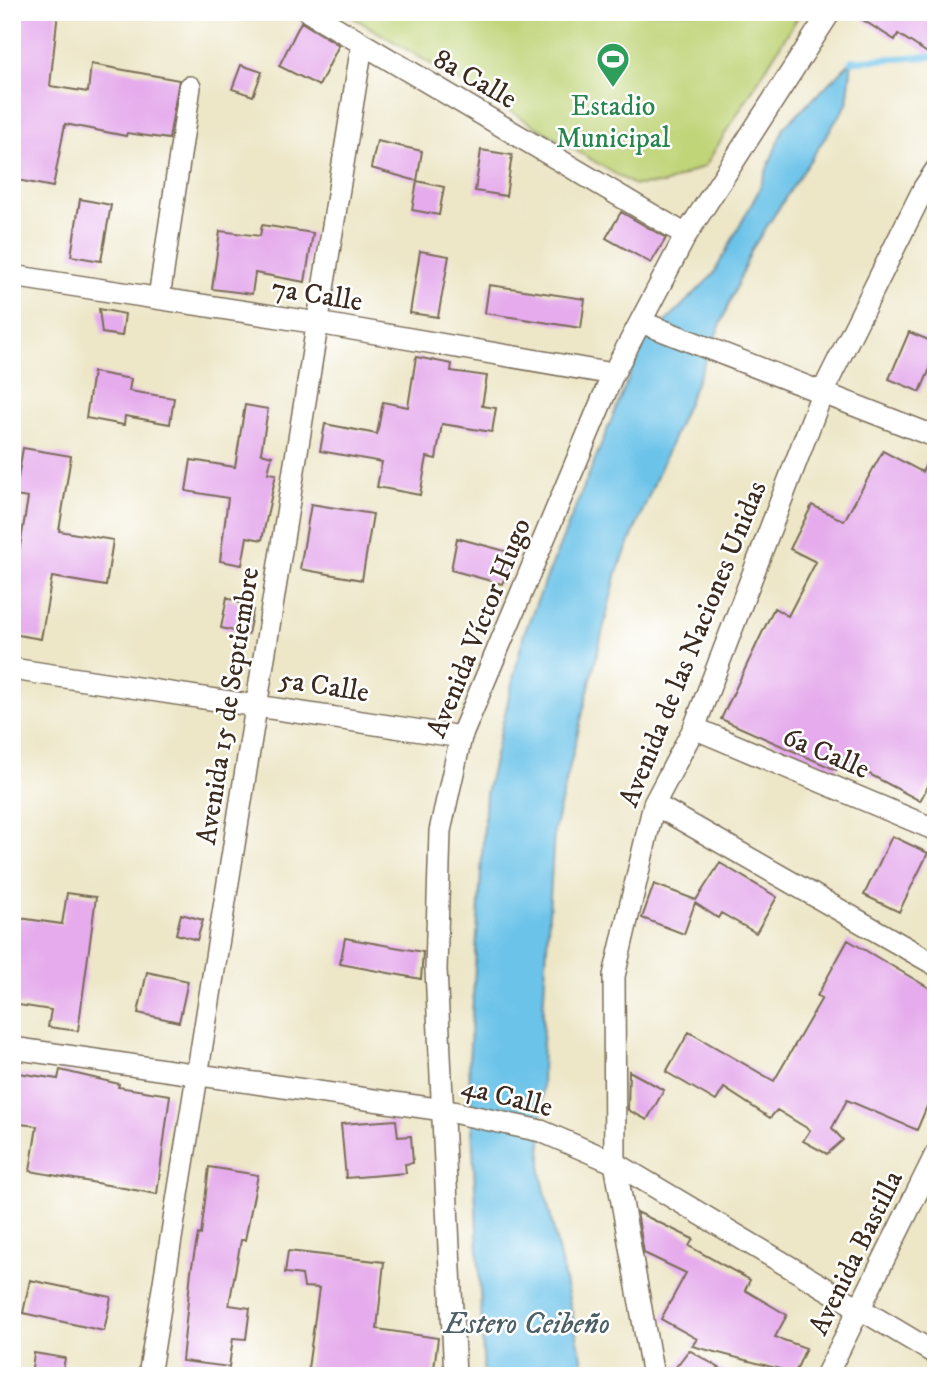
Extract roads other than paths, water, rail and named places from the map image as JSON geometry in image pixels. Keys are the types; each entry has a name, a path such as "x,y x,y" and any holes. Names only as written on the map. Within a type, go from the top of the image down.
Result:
{"street":[{"name":"8a Calle","path":"309,12 686,235"},
{"name":"Avenida Víctor Hugo","path":"455,1376 436,969 440,831 461,737 612,374 686,235 830,12"},
{"name":"Avenida 15 de Septiembre","path":"149,1376 362,45"},
{"path":"159,298 190,86"},
{"name":"Avenida de las Naciones Unidas","path":"653,1376 615,1163 614,976 654,804 694,728 823,391 924,188 936,170"},
{"name":"7a Calle","path":"12,276 318,323 612,374"},
{"path":"641,322 788,377 936,437"},
{"name":"5a Calle","path":"12,669 461,737"},
{"name":"6a Calle","path":"694,728 936,830"},
{"path":"654,804 936,965"},
{"name":"4a Calle","path":"12,1048 443,1110 541,1130 615,1163 936,1354"},
{"name":"Avenida Bastilla","path":"826,1376 936,1154"}],"water":[{"name":"Estero Ceibeño","path":"852,61 847,104 752,249 617,572 554,831 543,1012 541,1173 586,1376 484,1376 469,1062 486,794 524,633 642,345 713,275 757,194 784,127"}],"waterway":[{"path":"852,61 936,56"}],"place":[{"name":"Estadio Municipal","path":"613,89"}]}
